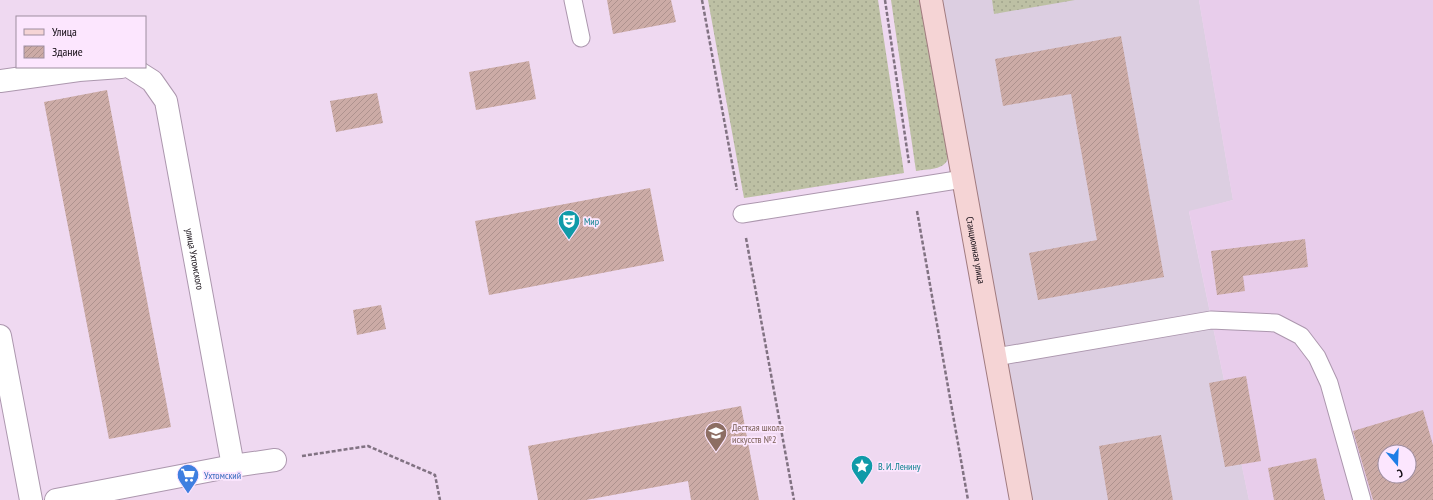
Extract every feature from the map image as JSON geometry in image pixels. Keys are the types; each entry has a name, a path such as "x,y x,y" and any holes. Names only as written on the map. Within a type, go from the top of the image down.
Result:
{"main road":[{"name":"Станционная улица","path":"931,0 1021,500"}],"street":[{"path":"0,81 79,70 107,68"},
{"name":"улица Ухтомского","path":"132,68 152,81 166,101 233,466"},
{"path":"0,336 2,360 31,500"},
{"path":"56,500 233,466 275,460"}],"lane":[{"path":"573,0 581,38"},
{"path":"742,214 963,179"},
{"path":"996,357 1211,320 1276,323 1301,336 1317,357 1330,383 1362,500"}],"path":[{"path":"702,0 794,500"},
{"path":"885,0 913,187 968,500"},
{"path":"275,460 368,446 435,475 440,500"}],"shaded area":[{"path":"933,0 1199,0 1233,200 1189,212 1249,500 1018,500"},
{"path":"1199,0 1433,0 1433,500 1249,500 1189,211 1233,200"}],"green space":[{"path":"708,0 878,0 904,173 744,198"},
{"path":"891,0 920,0 948,158 940,167 916,171"},
{"path":"992,0 1075,0 994,14"}],"building":[{"path":"607,0 671,0 676,22 613,34"},
{"path":"1121,36 1164,277 1038,300 1029,253 1097,240 1071,94 1003,106 995,59"},
{"path":"529,61 536,99 476,110 469,72"},
{"path":"107,90 171,427 109,439 44,102"},
{"path":"377,93 383,123 336,132 330,101"},
{"name":"Мир","path":"650,188 664,261 489,295 475,221"},
{"path":"1305,239 1308,267 1243,276 1245,291 1217,295 1211,251"},
{"path":"381,305 386,329 357,335 353,310"},
{"path":"1246,376 1261,461 1225,467 1209,383"},
{"path":"741,406 759,500 691,500 688,481 586,500 538,500 528,446"},
{"path":"1423,410 1433,445 1433,500 1373,500 1353,431"},
{"path":"1161,435 1173,500 1108,500 1099,446"},
{"path":"1316,458 1325,500 1274,500 1268,468"}],"place":[{"name":"Мир","path":"569,240"},
{"name":"Десткая школа искусств №2","path":"716,452"},
{"name":"В. И. Ленину","path":"862,486"},
{"name":"Ухтомский","path":"188,494"}]}
